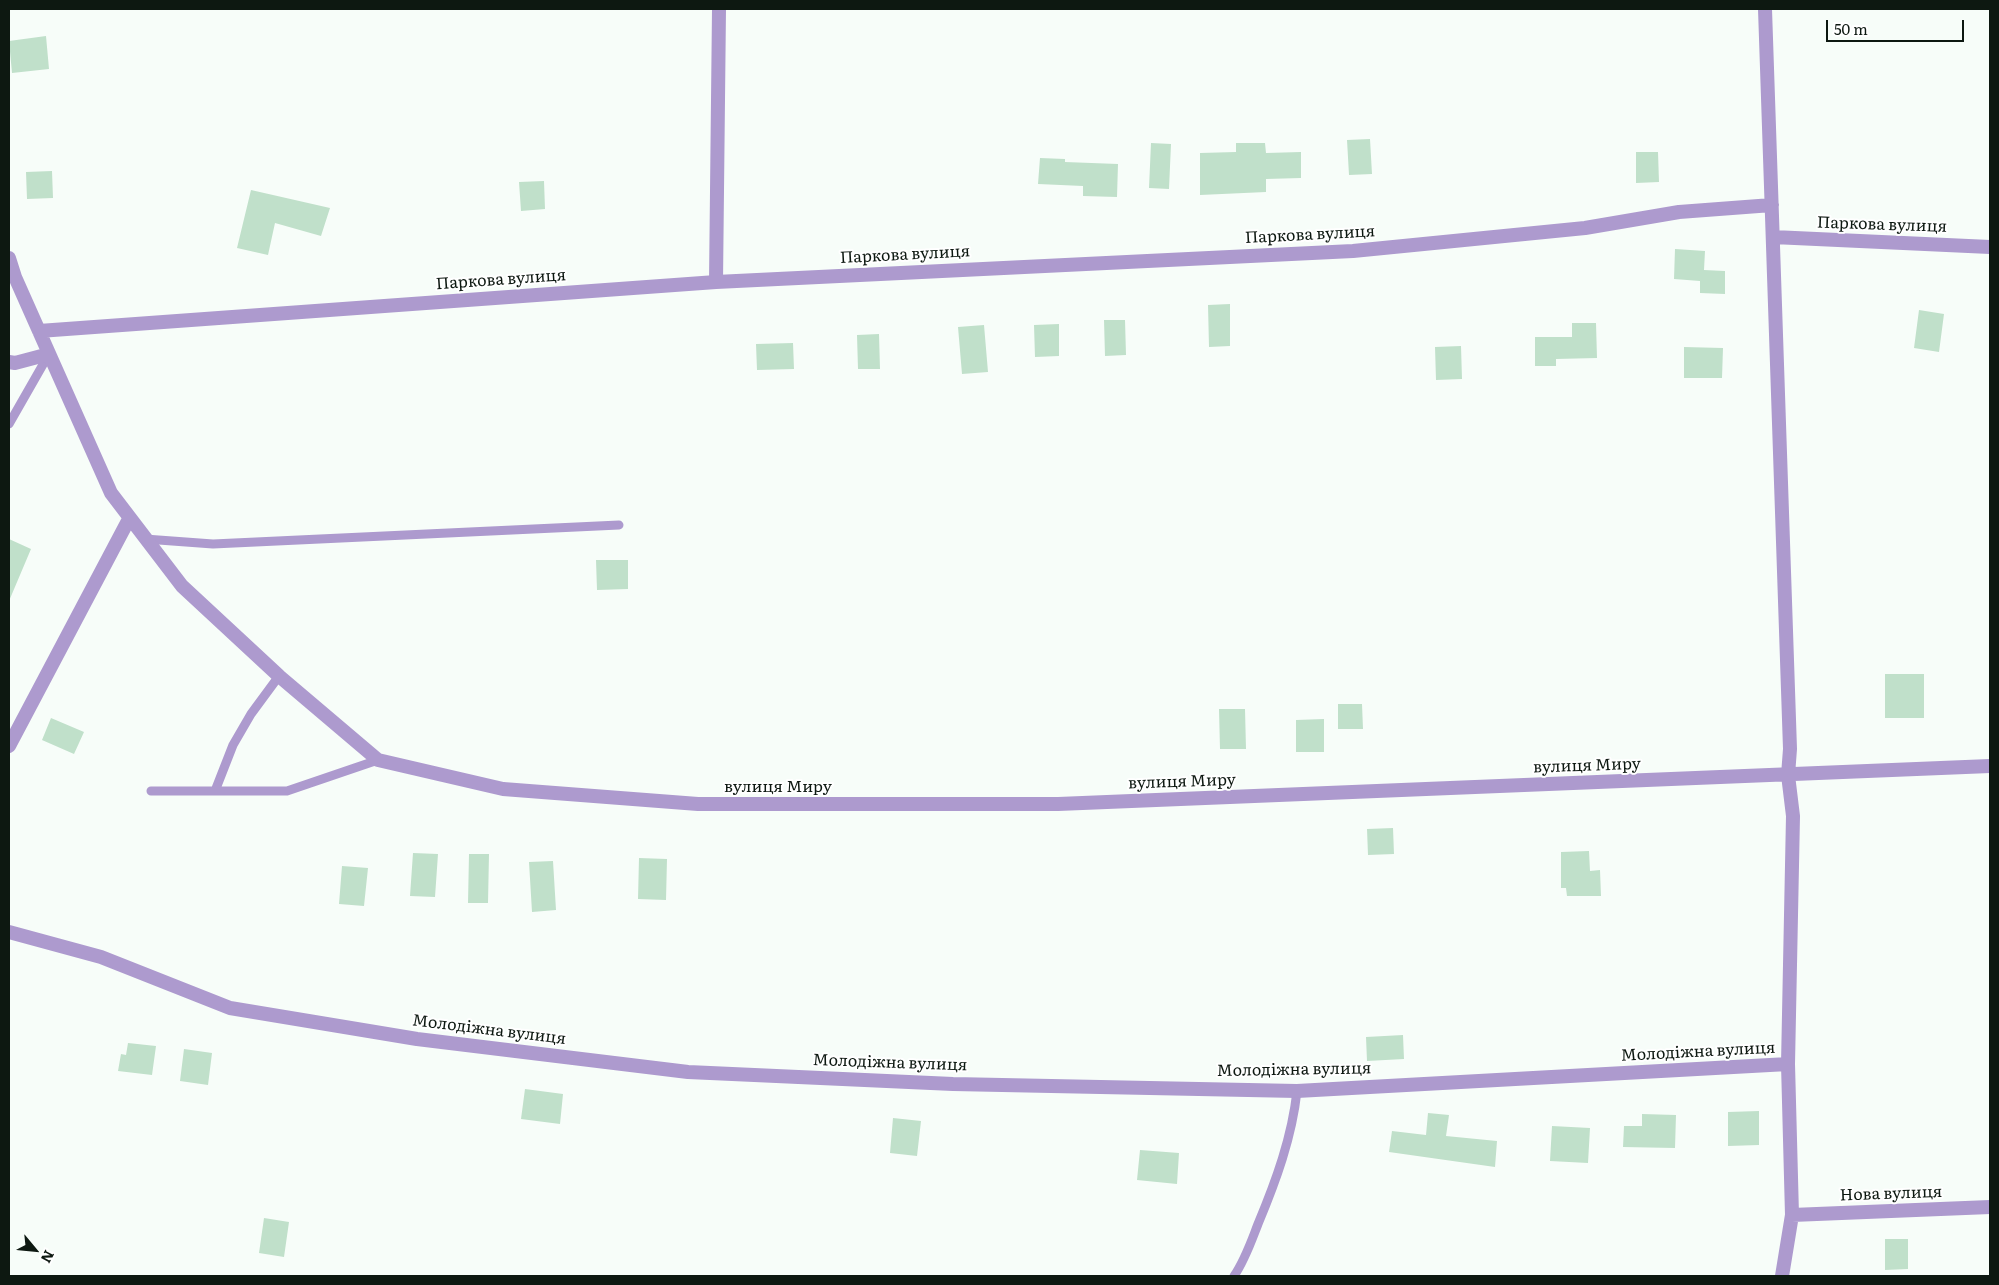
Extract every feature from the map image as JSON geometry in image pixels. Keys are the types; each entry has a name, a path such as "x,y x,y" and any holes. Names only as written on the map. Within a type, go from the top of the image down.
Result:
{"street":[{"path":"716,282 719,9"},
{"path":"1765,9 1790,749 1788,776 1793,816 1788,1064 1792,1215 1782,1276"},
{"name":"Паркова вулиця","path":"39,331 716,282 1353,251 1585,228 1679,212 1772,205"},
{"name":"Паркова вулиця","path":"1773,238 1990,246"},
{"path":"9,258 14,277 111,493 129,519 182,586 279,676 378,760"},
{"path":"9,362 16,363 49,354"},
{"path":"9,746 129,519"},
{"name":"вулиця Миру","path":"378,760 503,789 698,804 1058,804 1788,776 1990,766"},
{"name":"Молодіжна вулиця","path":"9,932 102,957 230,1008 426,1040 688,1072 953,1084 1297,1091 1788,1064"},
{"name":"Нова вулиця","path":"1792,1215 1990,1207"}],"lane":[{"path":"9,424 49,354"},
{"path":"145,539 213,544 619,525"},
{"path":"215,791 233,745 251,714 279,676"},
{"path":"151,791 286,791 378,760"},
{"path":"1234,1276 1242,1264 1272,1190 1294,1116 1297,1091"}],"building":[{"path":"46,36 49,69 12,73 9,41"},
{"path":"1370,139 1372,174 1349,175 1347,140"},
{"path":"1151,143 1171,144 1169,189 1149,188"},
{"path":"1236,143 1265,143 1266,153 1301,152 1301,178 1266,179 1266,192 1200,195 1200,153 1236,152"},
{"path":"1636,152 1658,152 1659,182 1636,183"},
{"path":"1040,158 1065,159 1065,162 1118,164 1117,197 1083,196 1083,186 1038,184"},
{"path":"52,171 53,198 27,199 26,172"},
{"path":"544,181 545,209 521,211 519,182"},
{"path":"251,190 330,208 321,236 275,223 268,255 237,248"},
{"path":"1675,249 1705,251 1704,270 1725,271 1725,294 1700,293 1700,281 1674,279"},
{"path":"1230,304 1230,346 1209,347 1208,305"},
{"path":"1919,310 1944,314 1939,352 1914,348"},
{"path":"1104,320 1125,320 1126,355 1105,356"},
{"path":"1572,323 1596,323 1597,358 1556,359 1556,366 1535,366 1535,337 1572,337"},
{"path":"1059,324 1059,356 1035,357 1034,325"},
{"path":"984,325 988,372 962,374 958,327"},
{"path":"879,334 880,369 858,369 857,335"},
{"path":"793,343 794,369 757,370 756,344"},
{"path":"1461,346 1462,379 1436,380 1435,347"},
{"path":"1684,347 1723,348 1722,378 1684,378"},
{"path":"9,539 31,549 9,601"},
{"path":"596,560 628,560 628,589 597,590"},
{"path":"1885,674 1924,674 1924,718 1885,718"},
{"path":"1338,704 1362,704 1363,729 1338,729"},
{"path":"1219,709 1245,709 1246,749 1220,749"},
{"path":"51,718 84,732 74,754 42,740"},
{"path":"1324,719 1324,752 1296,752 1296,720"},
{"path":"1393,828 1394,854 1368,855 1367,829"},
{"path":"1589,851 1590,871 1600,870 1601,896 1567,896 1566,888 1561,888 1561,852"},
{"path":"413,853 438,854 435,897 410,896"},
{"path":"469,854 489,854 488,903 468,903"},
{"path":"639,858 667,859 666,900 638,899"},
{"path":"553,861 556,910 532,912 529,862"},
{"path":"342,866 368,868 364,906 339,904"},
{"path":"1403,1035 1404,1059 1367,1061 1366,1037"},
{"path":"128,1043 156,1046 152,1075 118,1071 121,1054 126,1055"},
{"path":"184,1049 212,1053 208,1085 180,1081"},
{"path":"525,1089 563,1094 560,1124 521,1119"},
{"path":"1759,1111 1759,1145 1728,1146 1728,1112"},
{"path":"1428,1113 1449,1115 1446,1136 1497,1141 1495,1167 1389,1152 1392,1131 1426,1135"},
{"path":"1642,1114 1676,1115 1675,1148 1623,1147 1624,1126 1642,1126"},
{"path":"893,1118 921,1121 917,1156 890,1153"},
{"path":"1552,1126 1590,1128 1588,1163 1550,1161"},
{"path":"1140,1150 1179,1153 1177,1184 1137,1180"},
{"path":"264,1218 289,1222 284,1257 259,1253"},
{"path":"1885,1239 1908,1239 1908,1269 1885,1270"}]}
